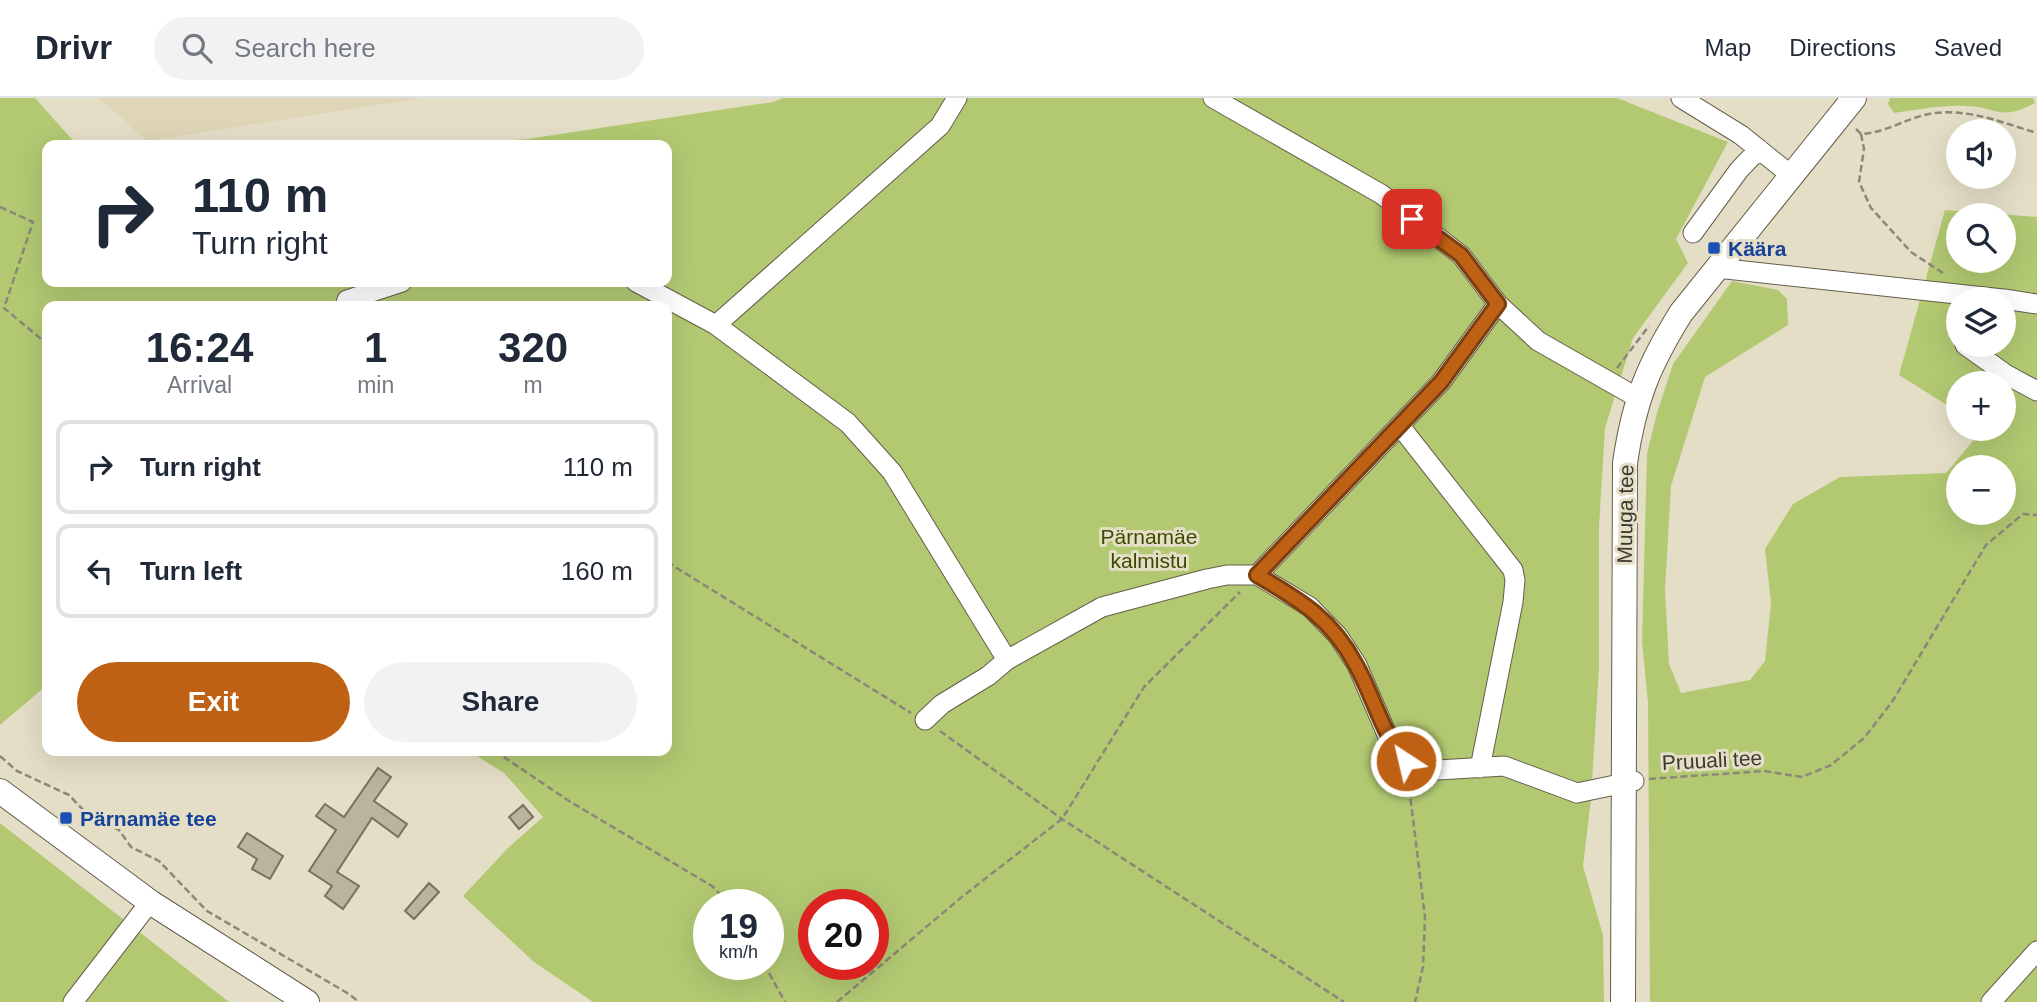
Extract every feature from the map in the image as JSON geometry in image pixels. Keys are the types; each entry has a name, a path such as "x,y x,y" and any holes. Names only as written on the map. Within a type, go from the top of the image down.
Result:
{"main road":[{"name":"Muuga tee","path":"1623,1002 1628,782 1625,463 1638,398 1658,349 1681,313 1854,98"},
{"path":"0,791 150,902 307,1002"}],"street":[{"path":"716,325 940,126 957,98"},
{"path":"1213,98 1381,194 1461,255 1498,304 1538,341 1638,398"},
{"path":"1681,98 1741,135 1792,176"},
{"path":"1693,233 1739,170 1759,149"},
{"path":"1717,268 1946,299"},
{"path":"347,301 387,287"},
{"path":"645,287 671,301"},
{"path":"672,301 716,325 848,423 892,472 1006,660"},
{"path":"2016,301 2037,304"},
{"path":"1257,575 1441,382 1498,304"},
{"path":"1982,357 2007,375 2037,391"},
{"path":"1400,426 1513,570 1513,602 1480,768"},
{"path":"925,720 942,704 988,676 1006,660 1102,607 1207,579 1227,575 1257,575 1310,607 1338,636 1357,665 1392,746 1406,761 1438,770 1504,766 1577,793 1628,782"},
{"path":"73,1002 150,902"},
{"path":"1991,1002 2037,951"}],"path":[{"path":"1861,134 1874,133 1934,113 1971,113 2037,133"},
{"path":"1853,127 1861,134 1864,149 1859,182 1871,208 1911,251 1963,287"},
{"path":"0,207 33,222 4,309 42,340"},
{"path":"1607,380 1652,323"},
{"name":"Pruuali tee","path":"1628,782 1764,771 1802,777 1831,765 1864,738 1892,702 1986,545 2023,514 2037,515"},
{"path":"672,565 925,720 1062,819 1344,1002"},
{"path":"836,1002 964,895 1062,819 1144,687 1257,575"},
{"path":"0,756 17,771 69,795 88,815 120,830 131,848 159,861 207,911 359,1002"},
{"path":"502,756 569,801 715,889"},
{"path":"1406,761 1425,917 1423,967 1415,1002"},
{"path":"773,980 785,1002"}],"shaded area":[{"path":"99,98 422,98 153,140 146,140"}],"green space":[{"name":"Pärnamäe kalmistu","path":"0,98 35,98 73,140 42,140 42,287 672,287 672,140 515,140 773,102 783,98 1617,98 1728,142 1676,239 1688,263 1633,338 1605,428 1599,527 1599,667 1591,799 1583,866 1603,935 1604,1002 593,1002 534,962 463,896 507,849 543,817 504,773 477,756 672,756 672,301 42,301 42,689 0,725"},
{"path":"1890,98 2033,98 2035,103 2006,113 1957,106 1894,113 1888,104"},
{"path":"1945,210 1946,273 2016,273 2016,215 2037,217 2037,1002 1650,1002 1648,703 1642,641 1647,454 1673,364 1732,281 1778,290 1787,299 1788,325 1705,377 1671,486 1665,590 1669,664 1681,693 1750,680 1765,661 1771,603 1765,549 1793,504 1840,477 1946,473 1946,525 2016,525 2016,455 1961,455 1973,441 2016,441 2016,371 1946,371 1946,404 1899,375"},
{"path":"0,823 229,1002 0,1002"}],"building":[{"path":"378,768 391,777 374,801 407,824 398,837 372,818 337,872 359,886 343,909 325,896 332,886 309,871 336,830 316,816 325,804 344,817"},
{"path":"523,805 533,817 519,829 509,817"},
{"path":"247,833 283,856 270,879 252,869 257,859 238,847"},
{"path":"429,883 439,892 414,919 405,911"}],"place":[{"name":"Käära","path":"1714,248"},
{"name":"Pärnamäe tee","path":"66,818"}],"route":[{"path":"1406,761 1392,746 1357,665 1338,636 1310,607 1257,575 1441,382 1498,304 1461,255 1412,219"}]}
